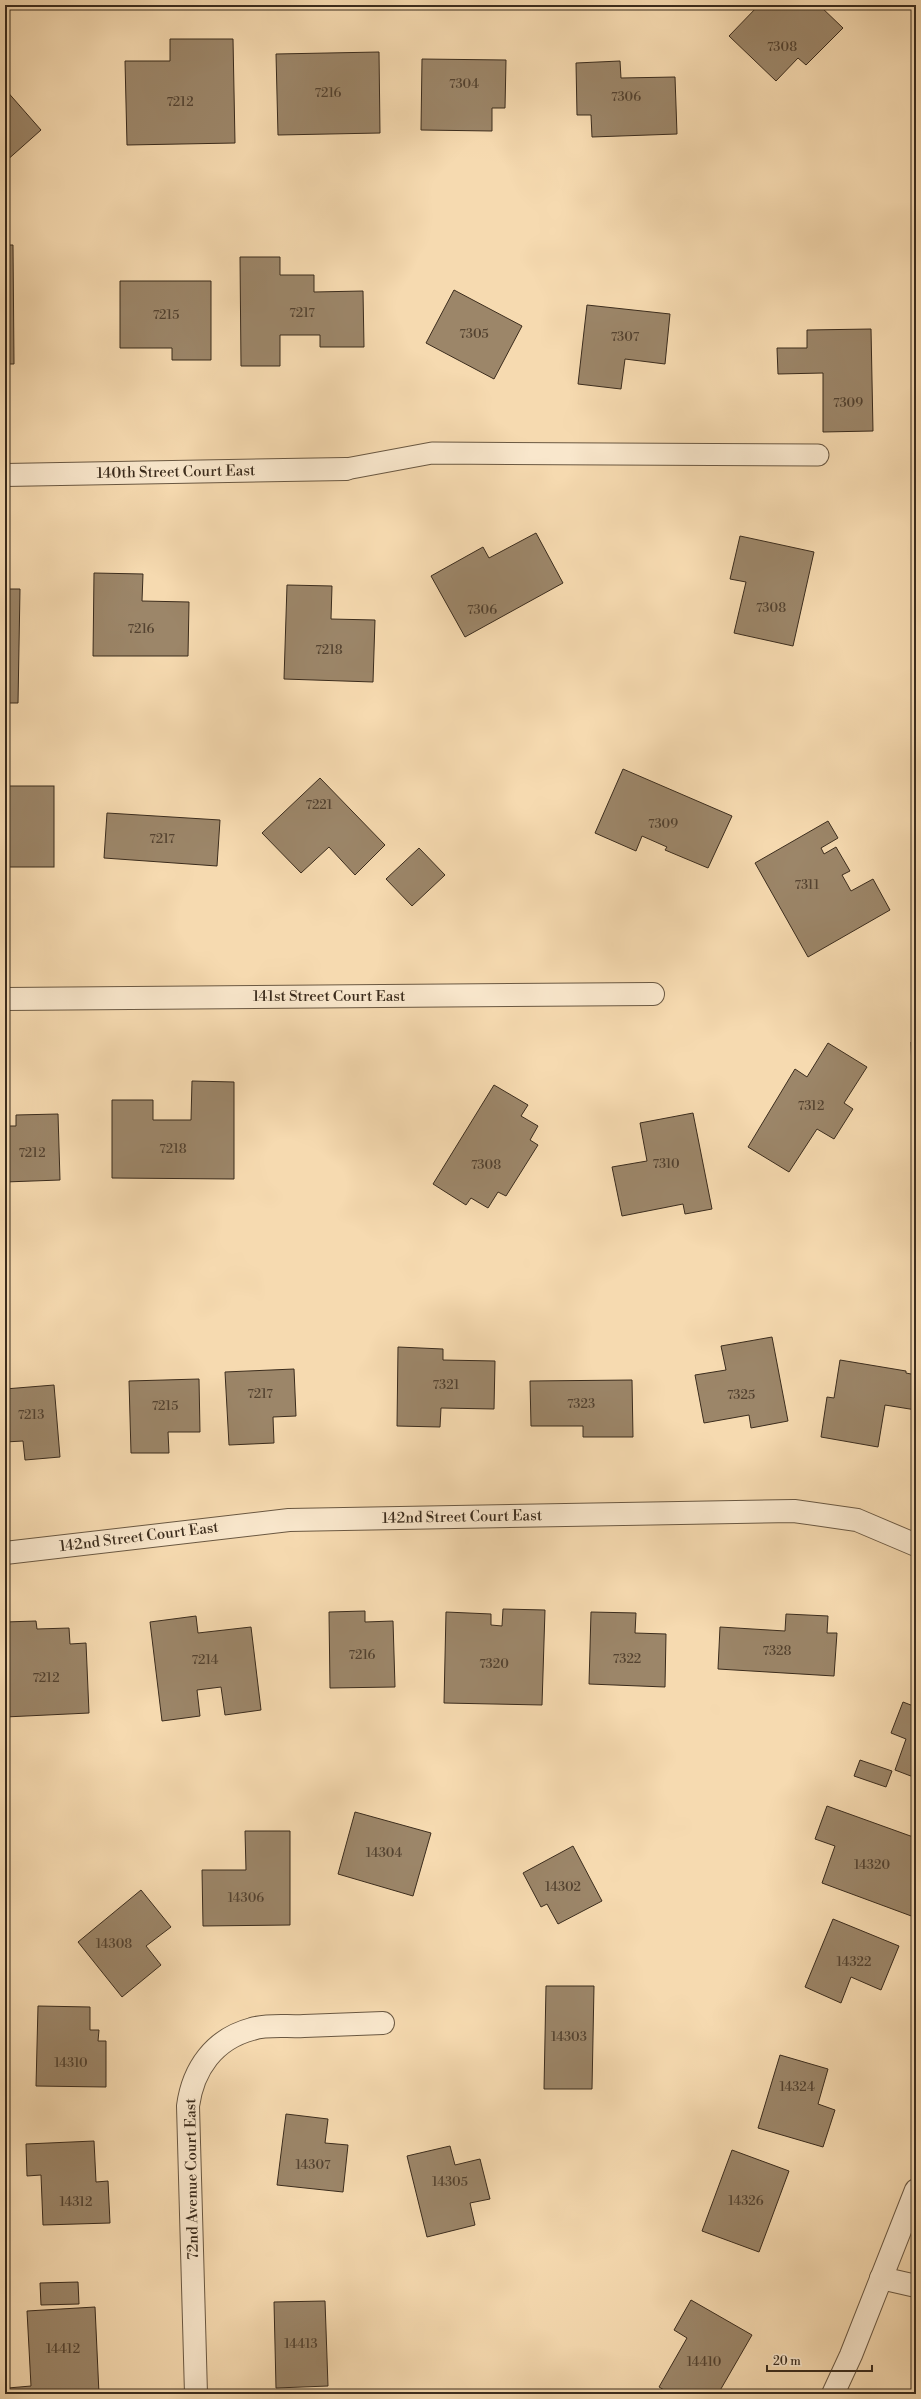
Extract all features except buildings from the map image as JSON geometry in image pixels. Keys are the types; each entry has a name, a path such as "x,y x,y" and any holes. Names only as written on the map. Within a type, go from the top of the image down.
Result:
{"street":[{"name":"140th Street Court East","path":"5,475 346,469"},
{"name":"141st Street Court East","path":"5,999 652,994"},
{"name":"142nd Street Court East","path":"5,1553 289,1520 794,1511 857,1520 916,1545"},
{"name":"72nd Avenue Court East","path":"196,2394 188,2106 197,2072 205,2059 226,2040 252,2028 383,2023"},
{"path":"833,2394 851,2355 916,2190"},
{"path":"881,2278 916,2286"}],"lane":[{"path":"346,469 432,454 818,455"}]}
